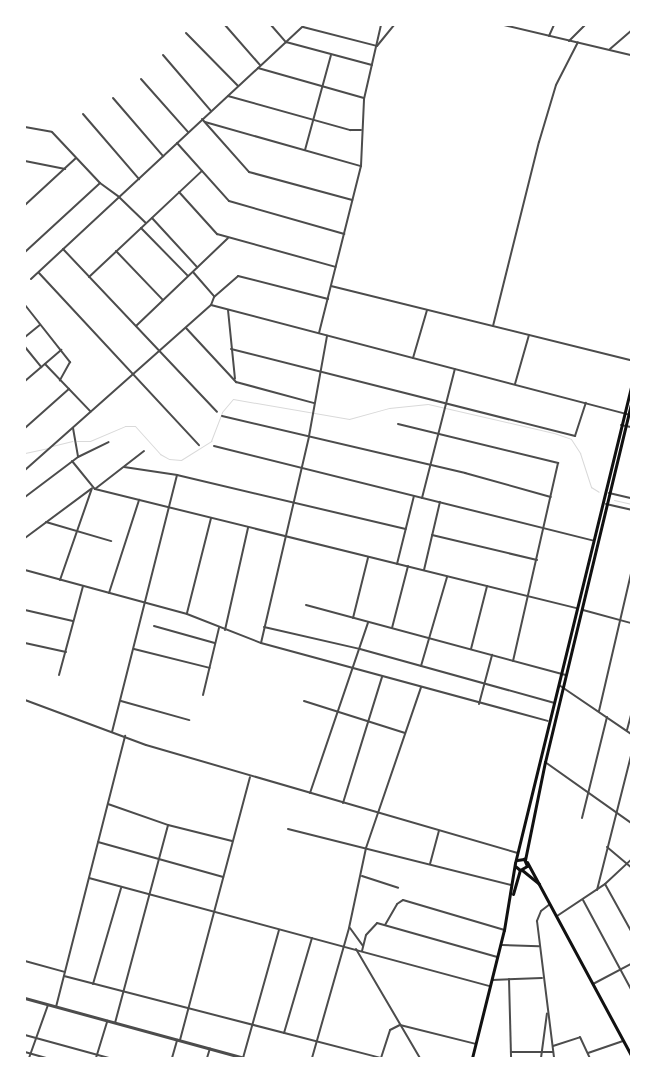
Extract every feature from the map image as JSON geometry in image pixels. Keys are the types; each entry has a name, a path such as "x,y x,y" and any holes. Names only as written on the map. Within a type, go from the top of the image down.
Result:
{"main road":[{"path":"514,885 526,861 561,687 582,610 624,426 631,387"},
{"path":"626,415 631,405"},
{"path":"564,675 594,540 624,426"},
{"path":"472,1058 514,885 516,860 550,721 561,687"},
{"path":"516,860 526,861"},
{"path":"526,861 542,886 631,1055"},
{"path":"515,866 542,886"}],"street":[{"path":"225,25 259,67 364,99"},
{"path":"271,25 286,42 372,65"},
{"path":"319,333 361,166 361,130 364,99 381,25"},
{"path":"376,46 394,25"},
{"path":"505,25 631,55"},
{"path":"549,36 554,25"},
{"path":"569,41 584,25"},
{"path":"31,279 303,26 376,46"},
{"path":"609,50 631,31"},
{"path":"186,33 238,86"},
{"path":"493,326 538,142 556,84 578,42"},
{"path":"163,55 211,111"},
{"path":"305,150 331,55"},
{"path":"141,79 188,132"},
{"path":"228,96 350,130 361,130"},
{"path":"113,98 163,156"},
{"path":"83,114 139,178"},
{"path":"203,120 361,166"},
{"path":"203,120 249,172 352,200"},
{"path":"25,127 52,132 100,183 119,197 146,223"},
{"path":"177,143 229,201 344,234"},
{"path":"25,205 76,158"},
{"path":"25,161 65,169"},
{"path":"89,277 202,170"},
{"path":"25,252 100,183"},
{"path":"179,192 217,234 336,267"},
{"path":"152,218 197,268"},
{"path":"141,228 188,276"},
{"path":"136,326 228,238"},
{"path":"63,249 217,412"},
{"path":"116,251 163,300"},
{"path":"38,272 199,445"},
{"path":"193,272 214,296"},
{"path":"25,470 211,306 214,296 238,276 328,299"},
{"path":"331,286 631,360"},
{"path":"25,305 61,350 71,366 60,380"},
{"path":"211,306 515,384 626,415"},
{"path":"228,310 236,382"},
{"path":"413,358 427,310"},
{"path":"25,337 40,325"},
{"path":"186,328 236,382 314,403"},
{"path":"515,384 529,334"},
{"path":"260,643 300,468 310,436 314,403 327,335"},
{"path":"25,347 41,367"},
{"path":"231,349 446,406 575,436 586,403"},
{"path":"25,381 61,350"},
{"path":"45,364 91,412"},
{"path":"422,498 455,369"},
{"path":"25,428 69,389"},
{"path":"222,416 431,465 551,497"},
{"path":"398,424 554,461 559,466 513,661"},
{"path":"624,426 631,427"},
{"path":"73,428 78,457"},
{"path":"25,497 78,457 109,442"},
{"path":"214,446 594,540"},
{"path":"25,538 144,451"},
{"path":"72,461 93,489 578,608 631,623"},
{"path":"124,467 177,475 406,529"},
{"path":"112,732 177,475"},
{"path":"60,580 93,489"},
{"path":"609,493 631,498"},
{"path":"397,565 414,496"},
{"path":"108,593 139,500"},
{"path":"424,571 440,502"},
{"path":"606,504 631,510"},
{"path":"187,614 210,518"},
{"path":"46,522 111,541"},
{"path":"225,631 248,528"},
{"path":"432,535 537,560"},
{"path":"353,618 368,558"},
{"path":"392,628 408,566"},
{"path":"25,570 187,614 225,631 260,643 479,704 550,721"},
{"path":"599,711 631,572"},
{"path":"421,666 447,577"},
{"path":"59,675 83,586"},
{"path":"471,649 487,586"},
{"path":"306,605 564,675"},
{"path":"25,610 73,621"},
{"path":"310,793 354,669 368,622"},
{"path":"154,626 216,643"},
{"path":"264,627 360,649 555,703"},
{"path":"203,695 219,628"},
{"path":"25,643 66,652"},
{"path":"134,649 210,668"},
{"path":"479,704 492,655"},
{"path":"343,803 382,677"},
{"path":"312,1058 349,928 362,876 366,848 421,687"},
{"path":"561,687 631,734"},
{"path":"25,700 112,732 250,777 518,853"},
{"path":"120,701 189,720"},
{"path":"304,701 405,733"},
{"path":"627,730 631,715"},
{"path":"582,818 607,718"},
{"path":"56,1007 125,736"},
{"path":"597,890 615,812 631,756"},
{"path":"545,762 631,824"},
{"path":"172,1058 188,1008 250,777"},
{"path":"108,804 168,826 233,841"},
{"path":"115,1023 168,826"},
{"path":"288,829 514,885"},
{"path":"430,864 440,830"},
{"path":"98,842 224,877"},
{"path":"607,848 630,861"},
{"path":"630,861 631,867"},
{"path":"557,916 605,884 630,861"},
{"path":"362,876 398,888"},
{"path":"89,878 491,986"},
{"path":"605,884 631,931"},
{"path":"93,984 122,887"},
{"path":"385,925 396,904 403,900 504,930"},
{"path":"583,900 631,988"},
{"path":"550,904 541,911 537,921 554,1058"},
{"path":"362,951 373,926 385,925 498,957"},
{"path":"349,928 363,946"},
{"path":"25,998 244,1058 280,929"},
{"path":"284,1033 312,938"},
{"path":"500,945 539,946"},
{"path":"356,949 420,1058"},
{"path":"25,961 65,972"},
{"path":"593,984 631,964"},
{"path":"64,976 381,1058 390,1030 400,1025 476,1044"},
{"path":"492,980 544,978"},
{"path":"509,979 511,1058"},
{"path":"29,1058 48,1005"},
{"path":"541,1058 548,1011"},
{"path":"97,1056 107,1021"},
{"path":"25,1035 110,1058"},
{"path":"553,1046 580,1037 590,1058"},
{"path":"588,1053 623,1041"},
{"path":"207,1058 210,1048"},
{"path":"25,1052 46,1058"},
{"path":"511,1052 553,1052"}],"waterway":[{"path":"77,441 90,441 125,426 135,426 160,454 169,459 181,460 211,441 222,412 233,399 349,419 389,408 428,404 554,433 571,439 580,453 591,487 599,492"},
{"path":"52,446 72,441"},
{"path":"25,453 49,448"},
{"path":"614,500 631,504"}]}
